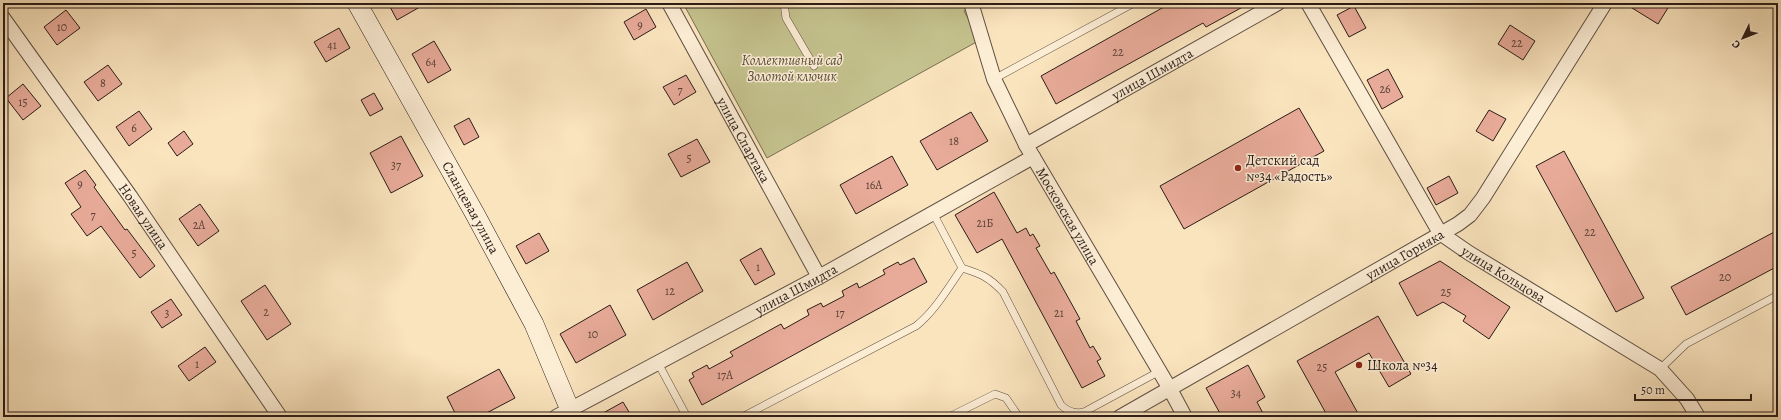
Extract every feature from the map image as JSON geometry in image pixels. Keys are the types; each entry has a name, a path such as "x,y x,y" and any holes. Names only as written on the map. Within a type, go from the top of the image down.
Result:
{"main road":[{"name":"Сланцевая улица","path":"357,3 475,214 530,317 567,414"}],"street":[{"name":"улица Спартака","path":"669,3 819,277"},
{"name":"улица Шмидта","path":"567,414 658,363 819,277 933,213 1030,151 1278,3"},
{"name":"улица Кольцова","path":"1308,3 1440,233 1469,253 1660,369 1687,399 1698,417"},
{"name":"улица Горняка","path":"1120,417 1458,224 1470,215 1483,198 1605,3"},
{"name":"Московская улица","path":"971,5 994,79 1030,151 1160,371 1185,417"},
{"name":"Новая улица","path":"3,18 130,196 280,417"}],"lane":[{"path":"784,3 786,18 814,66"},
{"path":"994,79 1134,3"},
{"path":"933,213 962,268 985,275 994,282 1002,292 1066,410 1078,413 1084,412 1160,371"},
{"path":"742,417 916,326 924,320 934,308 962,268"},
{"path":"1660,369 1686,344 1778,295"},
{"path":"658,363 687,417"},
{"path":"949,417 995,394 1006,398 1019,417"}],"green space":[{"name":"Коллективный сад Золотой ключик","path":"683,3 977,3 964,11 980,40 767,158"}],"building":[{"path":"388,3 427,3 397,20"},
{"path":"1171,3 1250,3 1206,27 1203,23 1056,104 1041,76"},
{"path":"1624,3 1671,3 1658,24"},
{"path":"1354,6 1366,28 1349,37 1337,15"},
{"path":"646,9 656,27 634,40 624,22"},
{"path":"66,10 80,28 57,45 44,27"},
{"path":"1510,25 1535,41 1523,60 1498,44"},
{"path":"339,28 350,48 326,62 314,42"},
{"path":"434,41 451,70 428,83 412,54"},
{"path":"108,65 122,84 98,101 84,82"},
{"path":"1388,69 1403,97 1382,109 1367,80"},
{"path":"686,75 696,92 674,105 663,87"},
{"path":"23,84 41,106 23,120 6,98"},
{"path":"374,93 383,109 370,116 361,100"},
{"path":"1299,108 1324,151 1184,229 1160,186"},
{"path":"1489,110 1506,119 1493,141 1476,131"},
{"path":"139,111 152,129 129,146 116,127"},
{"path":"971,112 988,141 937,170 920,141"},
{"path":"469,118 479,137 464,145 454,126"},
{"path":"184,131 193,144 177,156 168,143"},
{"path":"401,136 423,176 391,193 370,153"},
{"path":"697,139 710,162 681,177 668,154"},
{"path":"1564,151 1644,298 1616,312 1536,166"},
{"path":"892,156 908,185 856,214 840,185"},
{"path":"85,170 96,185 94,187 125,230 127,229 155,266 140,278 101,226 87,236 71,214 81,207 65,183"},
{"path":"1449,176 1458,193 1436,205 1427,188"},
{"path":"994,192 1017,233 1026,228 1030,236 1033,234 1040,246 1036,248 1051,274 1054,272 1080,319 1076,321 1090,348 1093,346 1101,359 1097,361 1105,376 1082,388 1002,239 977,253 955,215"},
{"path":"200,204 219,231 198,246 179,219"},
{"path":"1778,230 1778,266 1686,315 1671,287"},
{"path":"539,233 549,251 526,264 516,246"},
{"path":"761,248 775,274 755,285 740,260"},
{"path":"914,258 927,282 702,405 689,380 694,377 692,373 707,365 709,369 733,356 730,352 781,324 784,329 809,315 807,310 821,303 823,307 844,296 842,291 857,283 859,288 885,274 883,270 898,262 900,265"},
{"path":"1440,261 1510,307 1489,339 1463,321 1466,316 1443,302 1417,316 1399,283"},
{"path":"687,262 703,291 653,320 637,290"},
{"path":"265,285 291,324 267,340 241,301"},
{"path":"171,299 182,315 162,328 151,312"},
{"path":"610,305 626,335 576,363 560,334"},
{"path":"1378,316 1411,374 1389,387 1369,353 1335,372 1360,417 1328,417 1297,361"},
{"path":"205,347 216,362 189,381 178,366"},
{"path":"1248,365 1265,397 1257,402 1265,417 1222,417 1206,388"},
{"path":"499,369 515,398 479,417 457,417 447,397"},
{"path":"623,402 632,417 596,417"}],"place":[{"name":"Детский сад №34 «Радость»","path":"1238,168"},
{"name":"Школа №34","path":"1359,365"}]}
